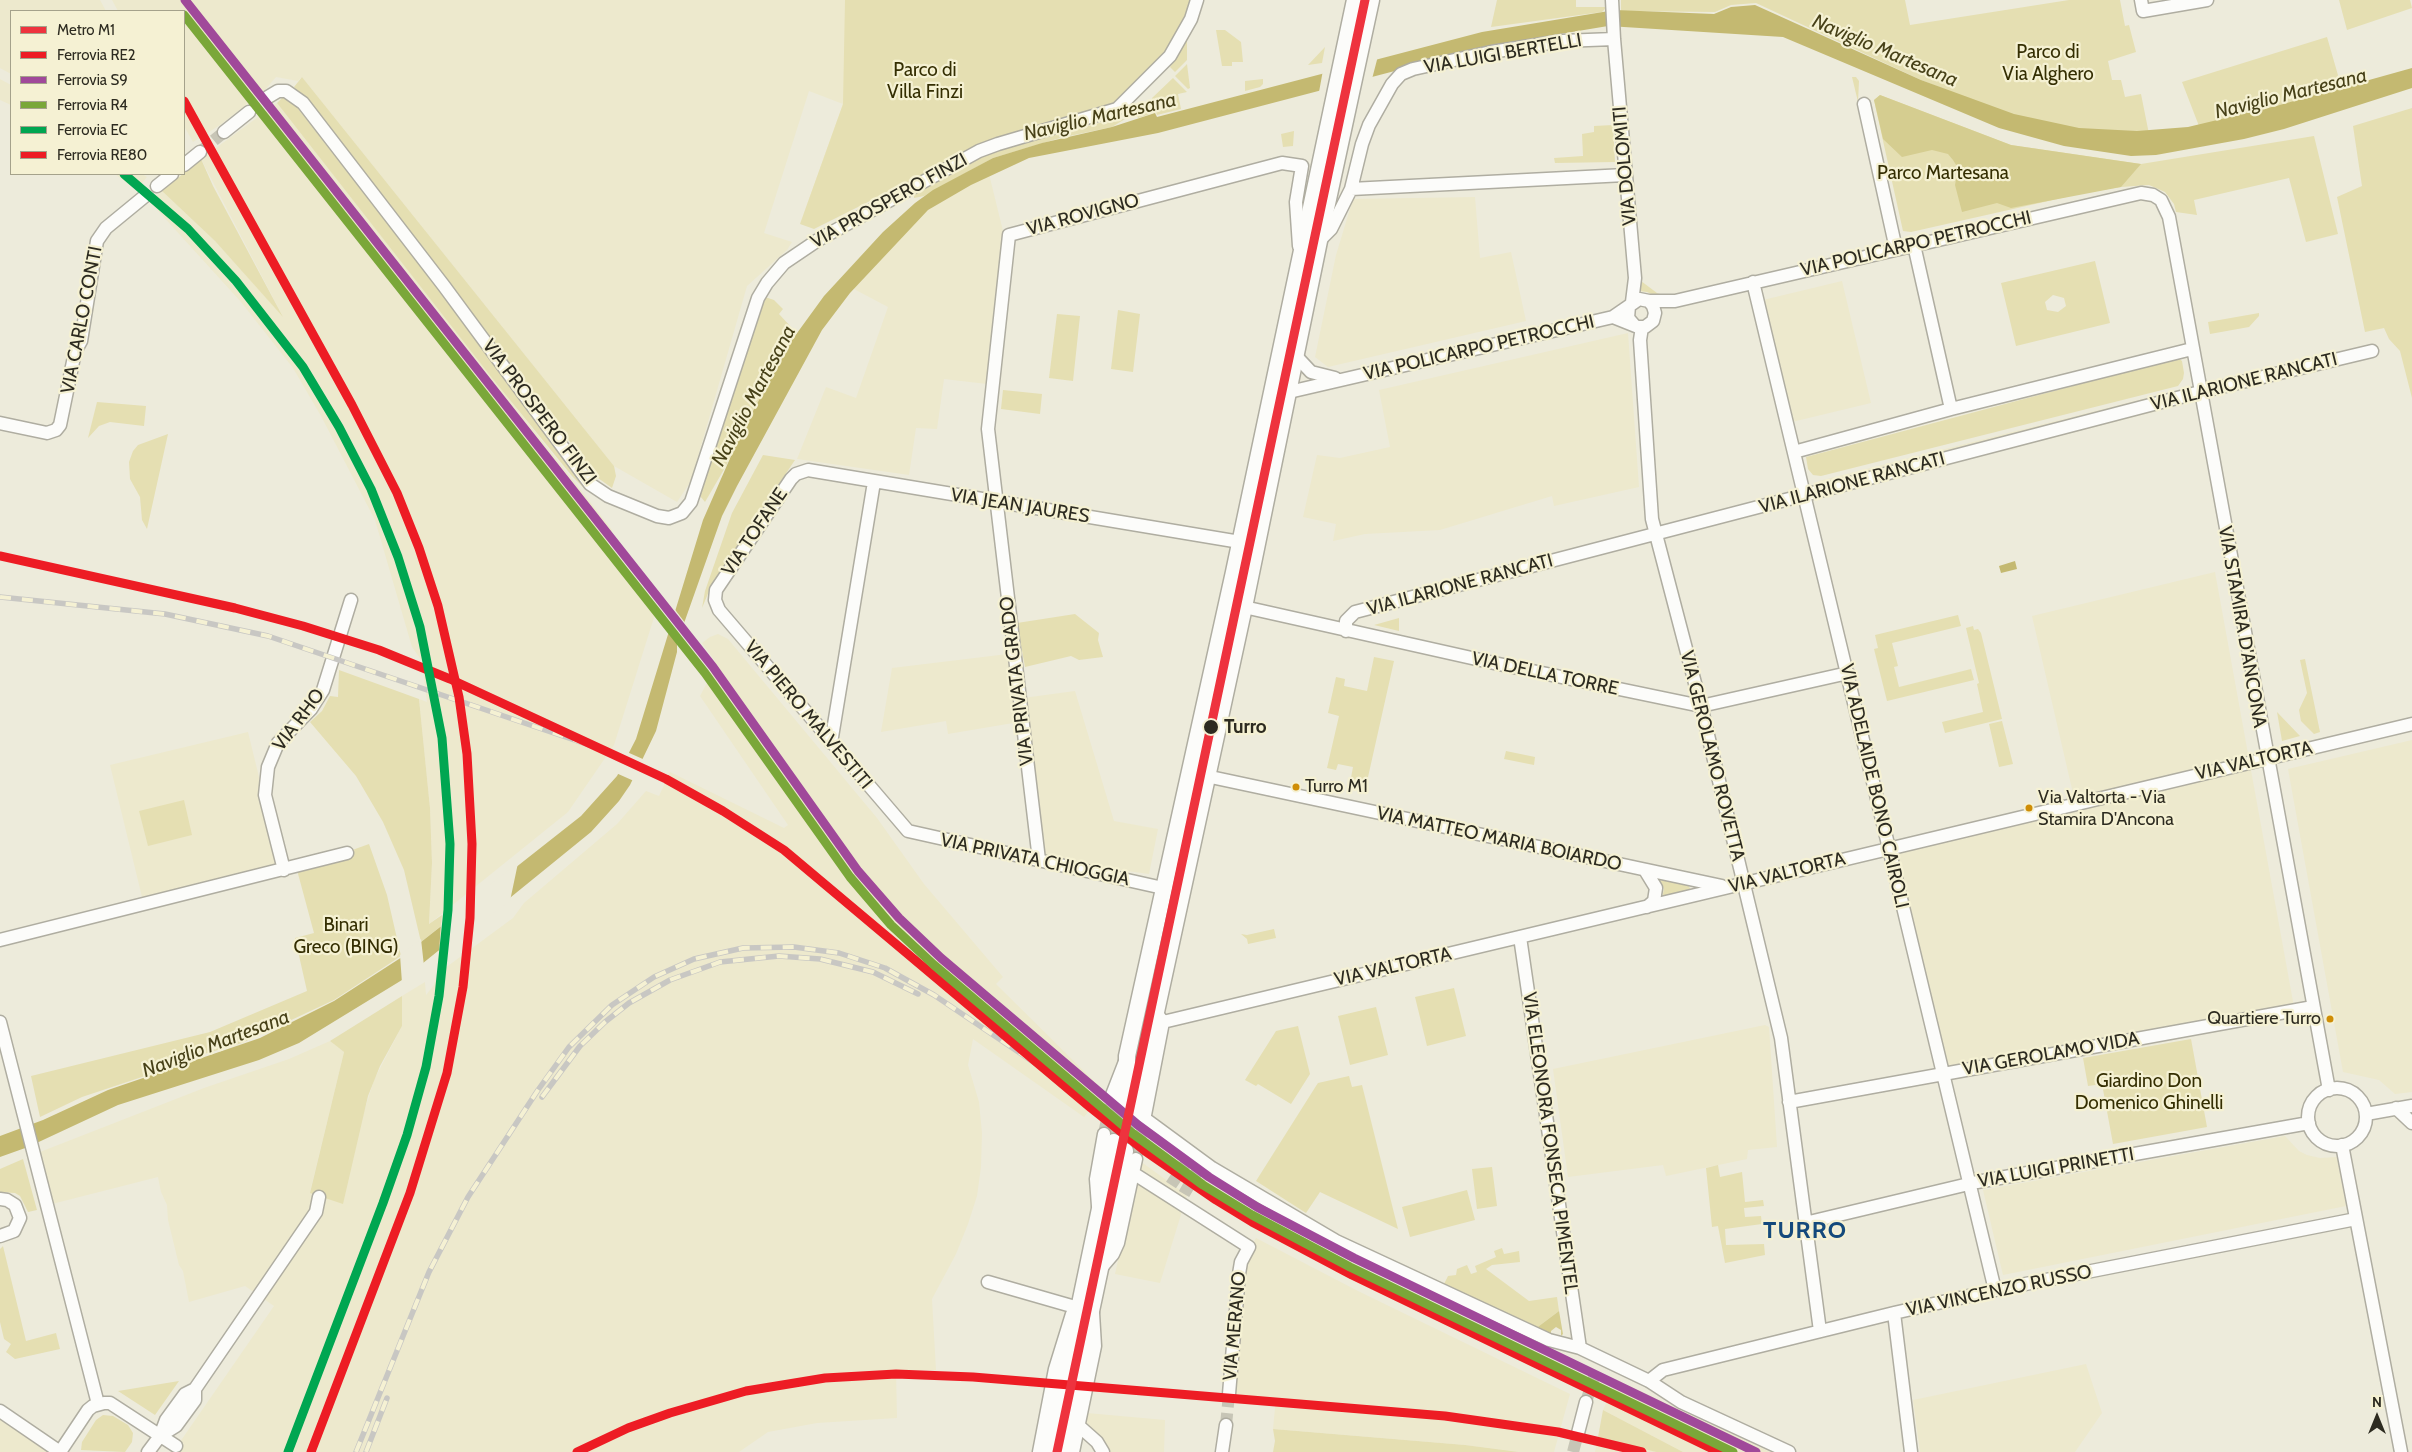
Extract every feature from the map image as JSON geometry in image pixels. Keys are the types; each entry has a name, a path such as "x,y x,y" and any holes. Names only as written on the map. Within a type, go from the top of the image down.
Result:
{"main road":[{"path":"1131,1110 1127,1082 1127,1056 1240,542 1354,0"},
{"path":"1131,1110 1159,1017 1206,776 1244,607 1319,241 1371,0"},
{"path":"1189,772 1206,776"},
{"path":"1163,888 1182,893"},
{"path":"1049,1452 1099,1210 1120,1147"},
{"path":"1061,1452 1100,1268 1120,1147"}],"street":[{"name":"VIA PROSPERO FINZI","path":"268,97 278,91 286,91 303,103 444,286 586,479 608,496 664,518 678,515 686,510 691,502 758,298 767,283 784,263 839,228 984,149 1117,109 1170,56 1183,34 1197,0"},
{"path":"2142,5 2207,0"},
{"name":"VIA DOLOMITI","path":"1612,3 1635,278 1628,318 1638,326 1640,340 1652,519 1656,534"},
{"name":"VIA LUIGI BERTELLI","path":"1319,241 1331,229 1351,190 1362,144 1369,125 1392,84 1404,73 1461,57 1614,34"},
{"path":"1864,104 1896,249"},
{"path":"224,132 249,112"},
{"path":"185,163 200,152"},
{"name":"VIA ROVIGNO","path":"996,502 988,429 1009,235 1278,163 1302,166 1296,202 1299,234 1298,272"},
{"path":"157,186 171,175"},
{"path":"1351,190 1625,175"},
{"name":"VIA POLICARPO PETROCCHI","path":"1649,301 1675,301 2141,193 2157,197"},
{"name":"VIA CARLO CONTI","path":"0,423 44,433 53,432 60,425 76,352 81,341 91,288 91,272 99,238 108,225 145,196"},
{"name":"VIA STAMIRA D'ANCONA","path":"2157,197 2165,207 2169,217 2266,758 2329,1090"},
{"path":"1914,245 1951,409"},
{"name":"VIA ADELAIDE BONO CAIROLI","path":"1753,282 1995,1290"},
{"path":"1631,304 1639,299 1649,301 1655,310 1651,323 1638,326"},
{"name":"VIA POLICARPO PETROCCHI","path":"1654,317 1675,301"},
{"name":"VIA POLICARPO PETROCCHI","path":"1289,392 1612,317 1631,304"},
{"name":"VIA POLICARPO PETROCCHI","path":"1612,317 1638,326"},
{"path":"1794,452 1951,409 2192,349"},
{"name":"VIA ILARIONE RANCATI","path":"1346,631 1348,618 1355,612 2200,392 2372,351"},
{"name":"VIA POLICARPO PETROCCHI","path":"1296,356 1315,374 1345,379"},
{"name":"VIA JEAN JAURES","path":"801,472 808,470 1240,542"},
{"name":"VIA TOFANE","path":"714,596 719,584 791,479 801,472"},
{"path":"831,743 874,482"},
{"name":"VIA PRIVATA GRADO","path":"996,502 1039,860"},
{"name":"VIA GEROLAMO ROVETTA","path":"1656,534 1701,706 1781,1038 1820,1331"},
{"name":"VIA PIERO MALVESTITI","path":"714,596 719,610 908,831"},
{"name":"VIA RHO","path":"284,870 266,798 268,767 278,743 311,710 323,690 350,600"},
{"name":"VIA DELLA TORRE","path":"1244,607 1346,631 1701,706 1848,673"},
{"name":"VIA VALTORTA","path":"1159,1017 1520,937 2412,724"},
{"name":"VIA MATTEO MARIA BOIARDO","path":"1206,776 1727,887"},
{"name":"VIA PRIVATA CHIOGGIA","path":"908,831 1163,888"},
{"path":"0,940 347,854"},
{"name":"VIA MATTEO MARIA BOIARDO","path":"1645,870 1655,883 1656,888 1654,901 1647,907"},
{"name":"VIA ELEONORA FONSECA PIMENTEL","path":"1520,937 1580,1348"},
{"name":"VIA GEROLAMO VIDA","path":"1789,1102 2313,1007"},
{"path":"0,1022 98,1404"},
{"path":"2343,1089 2353,1093 2362,1104 2366,1114 2361,1133 2351,1142 2342,1146 2330,1145 2320,1141 2313,1133 2308,1113 2312,1102 2319,1094 2329,1090 2343,1089"},
{"path":"2366,1114 2412,1106"},
{"path":"2396,1108 2412,1123"},
{"path":"1131,1110 1202,1163 1336,1241 1548,1340 1580,1348 1599,1365 1650,1381 1678,1401 1789,1452"},
{"name":"VIA LUIGI PRINETTI","path":"1805,1223 1970,1183 2309,1123"},
{"path":"2342,1146 2400,1452"},
{"path":"1100,1268 1113,1254 1118,1243 1133,1173 1120,1147"},
{"name":"VIA MERANO","path":"1133,1173 1168,1189 1249,1247 1241,1262 1239,1271 1229,1394"},
{"path":"148,1452 160,1436 166,1420 185,1394 195,1389 316,1212 319,1198"},
{"path":"0,1199 7,1200 15,1205 20,1218 14,1231 0,1236"},
{"name":"VIA VINCENZO RUSSO","path":"1650,1381 1663,1370 1894,1313 1995,1290 2356,1218"},
{"path":"988,1282 1075,1307"},
{"path":"1039,1452 1055,1369 1082,1288"},
{"path":"1073,1452 1095,1346 1096,1327 1092,1308"},
{"path":"1894,1313 1911,1452"},
{"path":"1578,1433 1586,1402"},
{"path":"0,1411 60,1452 88,1410 98,1404 110,1403 176,1446"},
{"path":"1222,1452 1226,1425"},
{"path":"1079,1426 1097,1442 1103,1452"}],"shaded area":[{"path":"0,0 100,0 105,10 10,10 10,73 0,68"},
{"path":"112,0 845,0 877,29 800,224 843,104 809,91 764,233 792,242 787,250 747,286 691,481 677,502 614,466 302,77 298,81 276,77 264,91 220,125 193,142 185,128 185,10 117,10"},
{"path":"1755,5 1921,80 2014,114 2079,128 2137,131 2188,127 2276,106 2412,68 2412,88 2284,129 2244,139 2156,155 2131,156 2064,146 1999,128 1783,37 1608,26 1494,45 1158,133 1029,158 971,185 928,210 850,293 822,330 722,516 677,643 677,652 656,731 630,785 619,801 591,832 511,897 402,980 299,1043 259,1060 118,1105 28,1147 0,1157 0,1136 43,1120 108,1090 260,1038 334,1001 402,957 581,816 617,776 636,739 703,520 742,431 792,340 824,296 883,232 915,203 933,190 993,158 1042,143 1112,127 1155,113 1157,117 1482,32 1615,10 1714,14 1731,7"},
{"path":"0,79 10,84 10,105 0,100"},
{"path":"1880,95 2011,145 2141,164 2121,187 2011,208 1997,203 1962,212 1955,185 1958,168 1948,154 1932,150 1902,157 1883,139 1874,100"},
{"path":"277,103 612,530 606,547 656,611 614,745 568,812 429,924 432,863 430,808 419,699 427,702 422,661 412,647 375,520 321,416 293,368 241,302 150,202 162,191 215,241 282,315 201,159"},
{"path":"989,174 1003,231 987,384 944,379 937,429 916,428 909,475 797,459 826,387 856,398 888,307 852,288 922,214"},
{"path":"116,175 144,175 147,177 136,190"},
{"path":"1475,197 1480,258 1511,252 1526,321 1328,367 1315,357 1336,255 1353,199"},
{"path":"1842,281 1871,403 1792,422 1763,300"},
{"path":"1628,333 1639,487 1554,506 1552,496 1440,530 1365,534 1333,541 1336,524 1303,517 1317,455 1340,458 1390,447 1379,390"},
{"path":"2178,390 2181,405 1822,497 1819,481"},
{"path":"2015,561 2017,569 2001,573 1999,566"},
{"path":"2215,572 2294,1007 1946,1069 1891,846 2075,802 2032,616"},
{"path":"718,634 728,639 877,818 924,884 1003,977 996,984 1105,1092 1084,1117 973,1039 968,1065 979,1102 982,1133 981,1167 977,1196 968,1224 956,1254 932,1299 936,1370 896,1370 897,1418 817,1423 768,1432 739,1452 173,1452 274,1306 245,1286 189,1302 183,1271 179,1265 168,1220 167,1205 161,1192 158,1177 52,1204 40,1152 204,1088 289,1059 330,1041 344,1052 310,1192 363,1115 374,1080 402,1026 402,996 425,982 426,995 434,985 437,974 513,918 524,903 617,824 646,791 659,796 670,772 784,828 788,825 700,696 709,679 715,661 702,643"},
{"path":"1016,653 1023,698 1075,691 1114,821 1158,829 1149,874 1041,859 1025,721 948,734 946,721 881,732 892,668"},
{"path":"248,732 280,863 142,897 110,765"},
{"path":"2412,740 2412,1092 2395,1094 2379,1080 2343,1072 2288,769"},
{"path":"1765,1025 1769,1027 1777,1147 1748,1150 1747,1159 1666,1176 1663,1165 1568,1177 1553,1069"},
{"path":"2285,1136 2299,1151 2307,1155 2320,1158 2337,1157 2346,1206 2003,1275 1983,1190"},
{"path":"1140,1161 1187,1195 1160,1283 1115,1274"},
{"path":"1256,1238 1358,1291 1570,1394 1554,1452 1519,1452 1465,1445 1273,1429 1276,1398 1230,1394 1242,1263"},
{"path":"1559,1311 1563,1334 1561,1336 1561,1330 1556,1327 1551,1331 1551,1336 1535,1329"},
{"path":"2086,1364 2102,1413 2075,1452 1920,1452 1913,1400"},
{"path":"1617,1380 1770,1452 1683,1452 1603,1410"},
{"path":"1087,1413 1165,1420 1164,1452 1101,1452 1083,1431"},
{"path":"0,1417 53,1452 0,1452"},
{"path":"1598,1437 1638,1446 1656,1452 1595,1452"}],"green space":[{"name":"Parco di Villa Finzi","path":"845,0 1194,0 1172,47 1111,106 994,139 814,229 800,224 843,104"},
{"path":"1497,0 1576,0 1576,7 1607,7 1602,12 1491,27"},
{"name":"Parco di Via Alghero","path":"1621,0 1905,0 1910,25 2069,0 2120,0 2125,26 2129,25 2136,52 2108,61 2112,80 2121,80 2125,97 2141,94 2149,134 2078,129 2013,116 1921,80 1756,3 1731,5 1715,12 1621,11"},
{"path":"2339,0 2410,0 2412,8 2347,30"},
{"path":"1216,30 1225,30 1241,42 1243,62 1232,62 1232,66 1222,66"},
{"path":"1187,34 1187,60 1175,72 1170,67"},
{"path":"2327,37 2342,89 2199,126 2182,82"},
{"path":"1325,47 1322,63 1308,65"},
{"path":"1187,64 1190,88 1188,89 1175,76"},
{"path":"302,77 614,466 616,476 612,488 598,478 294,87"},
{"path":"1852,77 1856,77 1859,81 1858,102"},
{"path":"1173,78 1187,92 1178,94 1181,109 1157,115 1156,112 1138,118 1137,116 1154,108 1152,98"},
{"path":"1263,79 1263,84 1260,87 1245,91 1245,81"},
{"name":"Parco Martesana","path":"1880,95 2011,145 2141,164 2314,136 2338,234 2306,242 2289,178 2194,200 2197,215 2176,212 2174,204 2165,192 2149,185 2084,193 1911,232 1903,231 1874,100"},
{"path":"283,97 293,102 430,279 579,479 596,495 585,489 572,476 492,378 277,103"},
{"path":"2412,108 2412,398 2400,351 2389,339 2384,328 2365,332 2337,197 2362,186 2353,126"},
{"path":"1125,119 1112,127 1060,138 993,158 924,196 914,198 914,194 987,153 1110,120"},
{"path":"1613,125 1615,162 1555,163 1554,158 1583,156 1582,134 1594,132 1594,126"},
{"path":"1294,131 1293,146 1283,147 1281,134"},
{"path":"201,159 213,186 283,317 215,241 162,191 182,175 185,175 185,172"},
{"path":"2095,261 2110,323 2016,346 2001,283","holes":["2053,295 2064,298 2066,306 2058,312 2047,310 2045,302"]},
{"path":"1641,281 1662,295 1656,296 1639,291 1639,282"},
{"path":"765,297 774,300 783,309 779,314 792,328 792,340 705,502 700,496 743,356"},
{"path":"1118,310 1140,314 1133,372 1111,369"},
{"path":"2259,313 2259,316 2249,327 2210,334 2208,322"},
{"path":"1057,314 1080,316 1073,381 1049,378"},
{"path":"2178,358 2182,361 2184,373 2183,379 2178,386 1821,476 1813,475 1808,469 1806,457"},
{"path":"1003,390 1042,394 1040,414 1001,409"},
{"path":"97,402 146,406 144,426 110,422 99,426 88,438"},
{"path":"168,434 147,529 142,520 140,497 130,479 129,462 133,451 138,445"},
{"path":"763,455 795,460 712,584 702,608 705,591 732,513"},
{"path":"1075,614 1099,633 1098,640 1103,657 1079,660 1071,656 1025,667 1017,623"},
{"path":"1958,615 1961,626 1892,643 1898,666 1894,667 1899,687 1971,669 1974,680 1887,701 1874,649 1878,648 1875,635"},
{"path":"1399,618 1399,631 1374,625"},
{"path":"1973,626 1974,630 1978,629 1981,633 2002,719 1945,733 1942,722 1983,712 1977,684 1979,683 1966,628"},
{"path":"1374,657 1394,661 1366,786 1350,783 1353,767 1338,764 1336,770 1327,768 1339,716 1328,713 1336,677 1345,679 1344,686 1367,691"},
{"path":"2305,659 2320,732 2314,734 2301,721 2299,710 2307,693 2300,660"},
{"path":"339,670 419,699 430,808 432,863 429,924 442,915 441,926 421,942 404,870 383,822 356,776 310,722 322,711 330,696 338,697"},
{"path":"2277,712 2300,736 2282,741"},
{"path":"2002,721 2013,764 1999,767 1989,724"},
{"path":"1506,751 1535,757 1534,765 1504,759"},
{"path":"184,800 192,835 148,846 139,811"},
{"name":"Binari Greco (BING)","path":"369,844 387,895 401,956 334,1000 242,1043 180,1061 145,1076 82,1097 40,1117 31,1076 210,1032 307,991 295,938 314,933 297,870"},
{"path":"1660,880 1688,885 1691,890 1688,893 1662,898 1664,889"},
{"path":"1274,929 1276,938 1248,944 1247,939 1241,934 1247,935"},
{"path":"1454,988 1466,1036 1427,1046 1415,997"},
{"path":"402,996 402,1026 380,1066 368,1096 343,1204 310,1193 344,1052 330,1041"},
{"path":"1376,1007 1388,1055 1350,1065 1338,1016"},
{"path":"1298,1026 1310,1074 1291,1104 1258,1084 1256,1086 1245,1080 1276,1031"},
{"name":"Giardino Don Domenico Ghinelli","path":"2191,1039 2207,1127 2113,1144 2102,1084 2088,1086 2083,1058"},
{"path":"1349,1076 1352,1087 1362,1085 1398,1229 1320,1192 1306,1213 1256,1181 1318,1083"},
{"path":"23,1159 37,1210 28,1212 20,1196 15,1193 0,1192 0,1169"},
{"path":"1718,1165 1720,1177 1742,1172 1745,1202 1763,1200 1764,1206 1744,1208 1745,1217 1761,1216 1762,1224 1725,1229 1726,1245 1764,1244 1765,1255 1725,1263 1718,1226 1712,1227 1706,1168"},
{"path":"1492,1167 1497,1206 1477,1209 1472,1169"},
{"path":"1467,1190 1475,1220 1410,1237 1402,1207"},
{"path":"3,1246 26,1341 56,1333 60,1349 15,1359 6,1352 11,1344 4,1339 0,1322 0,1249"},
{"path":"1502,1248 1504,1254 1519,1251 1520,1262 1492,1265 1486,1269 1529,1301 1557,1297 1559,1311 1535,1329 1443,1286 1448,1276 1456,1275 1457,1269 1467,1265 1471,1274 1477,1272 1475,1266 1496,1257 1494,1251"},
{"path":"179,1381 155,1415 118,1391"},
{"path":"1603,1410 1683,1452 1656,1452 1598,1437"},
{"path":"103,1415 113,1416 128,1425 133,1433 132,1442 125,1452 81,1450 82,1442 96,1420"},
{"path":"1273,1429 1465,1445 1519,1452 1273,1452 1275,1441"}],"pier":[{"path":"1378,56 1372,79 1319,92 1323,70"},
{"path":"673,607 686,624 680,642 667,626"},
{"path":"627,752 645,760 634,781 616,773"},
{"path":"518,863 510,901 439,953 441,923"},
{"path":"421,939 424,966 402,983 400,955"}],"tunnel":[{"path":"249,112 268,97"},
{"path":"200,152 224,132"},
{"path":"1104,1134 1112,1095"},
{"path":"1114,1142 1122,1104"},
{"path":"1125,1151 1134,1113"},
{"path":"1136,1159 1144,1120"},
{"path":"1171,1185 1190,1157"},
{"path":"1184,1194 1201,1165"},
{"path":"1586,1402 1596,1371"},
{"path":"1226,1425 1229,1394"},
{"path":"1573,1452 1578,1433"}],"railway":[{"path":"0,597 165,614 268,636 598,748"},
{"path":"356,1452 429,1272 468,1197 538,1090 569,1047 612,1005 654,977 694,959 743,948 794,947 839,953 885,968 934,995 1054,1076"},
{"path":"542,1097 580,1046 605,1022 629,1003 670,980 720,962 779,956 820,959 873,972 918,994"},
{"path":"366,1452 387,1398"}],"metro line":[{"name":"M1","path":"1057,1452 1365,0"}],"rail line":[{"name":"S9","path":"185,0 713,667 858,871 899,918 941,958 1138,1125 1209,1177 1257,1207 1354,1258 1756,1452"},
{"name":"R4","path":"185,16 705,673 850,877 891,925 934,965 1132,1133 1203,1185 1252,1215 1350,1267 1733,1452"},
{"name":"RE80","path":"185,103 352,405 397,493 419,548 438,606 459,697 467,754 472,844 470,918 463,987 447,1073 410,1193 311,1452"},
{"name":"EC","path":"125,175 188,229 236,281 303,367 339,427 371,489 398,557 420,627 442,738 450,844 448,910 439,996 426,1067 407,1135 383,1203 288,1452"},
{"name":"RE2","path":"0,556 235,608 303,626 379,650 450,679 666,779 723,811 784,850 1091,1108 1145,1151 1216,1200 1252,1222 1352,1275 1719,1452"},
{"name":"RE2","path":"577,1452 628,1428 670,1413 746,1391 825,1378 896,1374 973,1377 1445,1416 1558,1432 1642,1452"}],"place":[{"name":"Turro","path":"1211,727"},
{"name":"Turro M1","path":"1296,787"},
{"name":"Via Valtorta - Via Stamira D'Ancona","path":"2029,808"},
{"name":"Quartiere Turro","path":"2330,1019"}],"district":[{"name":"TURRO","path":"1805,1231"}],"water label":[{"name":"Naviglio Martesana","path":"1885,51"},
{"name":"Naviglio Martesana","path":"2291,94"},
{"name":"Naviglio Martesana","path":"1100,117"},
{"name":"Naviglio Martesana","path":"754,396"},
{"name":"Naviglio Martesana","path":"216,1044"}]}
